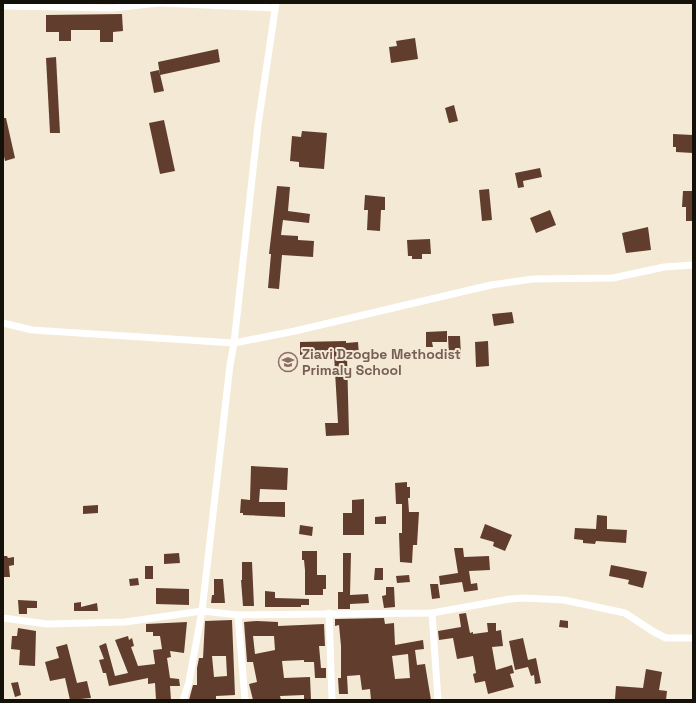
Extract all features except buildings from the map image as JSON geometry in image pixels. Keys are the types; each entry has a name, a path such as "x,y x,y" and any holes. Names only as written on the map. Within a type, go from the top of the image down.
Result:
{"street":[{"path":"3,6 94,5 114,8 159,3 275,5 258,125 202,611 189,682 183,700"},
{"path":"3,323 32,330 234,343 295,331 491,284 533,279 613,278 664,267 693,265"},
{"path":"3,618 47,624 109,622 202,611 238,615 329,613 432,614 510,599 564,600 625,613 666,638 693,638"},
{"path":"329,613 332,700"},
{"path":"432,614 438,700"},
{"path":"238,615 245,700"}],"place":[{"name":"Ziavi Dzogbe Methodist Primaly School","path":"288,362"}]}
